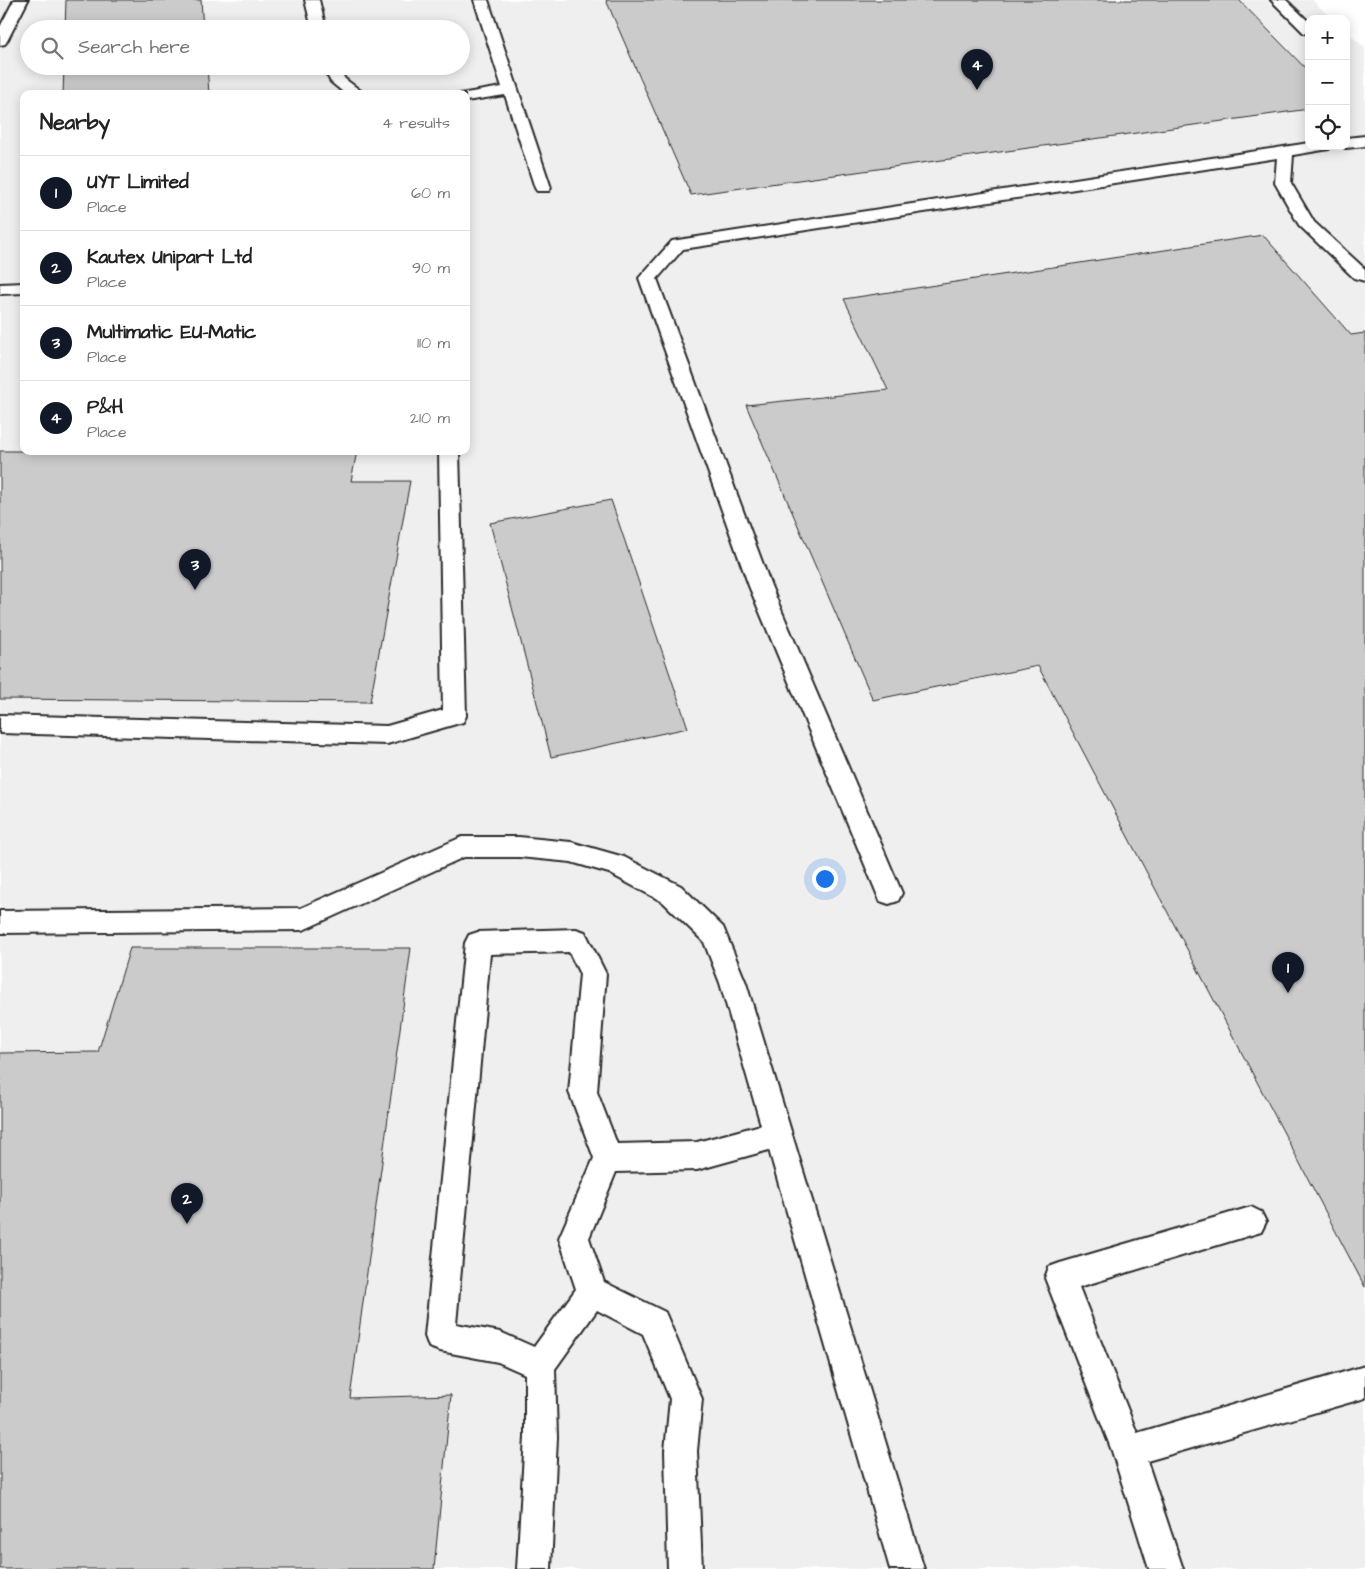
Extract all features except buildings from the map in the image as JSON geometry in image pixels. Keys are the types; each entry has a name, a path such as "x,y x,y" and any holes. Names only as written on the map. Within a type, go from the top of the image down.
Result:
{"lane":[{"path":"0,41 21,0"},
{"path":"312,0 317,20"},
{"path":"481,0 543,188"},
{"path":"1278,0 1305,26"},
{"path":"332,75 348,90"},
{"path":"470,95 511,90"},
{"path":"1350,143 1365,141"},
{"path":"888,893 760,586 648,278 678,245 1305,148"},
{"path":"1285,151 1283,182 1307,225 1360,274 1365,276"},
{"path":"0,288 20,288"},
{"path":"0,724 387,735 455,716 449,455"},
{"path":"0,922 303,919 462,847 519,847 571,852 615,864 672,894 714,935 733,983 907,1569"},
{"path":"540,1365 500,1347 440,1336 478,943 576,940 593,974 584,1092 608,1158 574,1238 592,1292 654,1323 686,1399 681,1450 685,1569"},
{"path":"608,1158 697,1156 778,1134"},
{"path":"1166,1569 1128,1452 1060,1278 1251,1222"},
{"path":"534,1569 541,1437 540,1365 592,1292"},
{"path":"1128,1452 1365,1382"}],"shaded area":[{"path":"0,0 1312,0 1328,15 1305,15 1305,150 1350,150 1350,35 1365,48 1365,1569 0,1569"}],"place":[{"name":"P&H","path":"977,90"},
{"name":"Multimatic EU-Matic","path":"195,590"},
{"name":"UYT Limited","path":"1288,993"},
{"name":"Kautex Unipart Ltd","path":"187,1224"}]}
